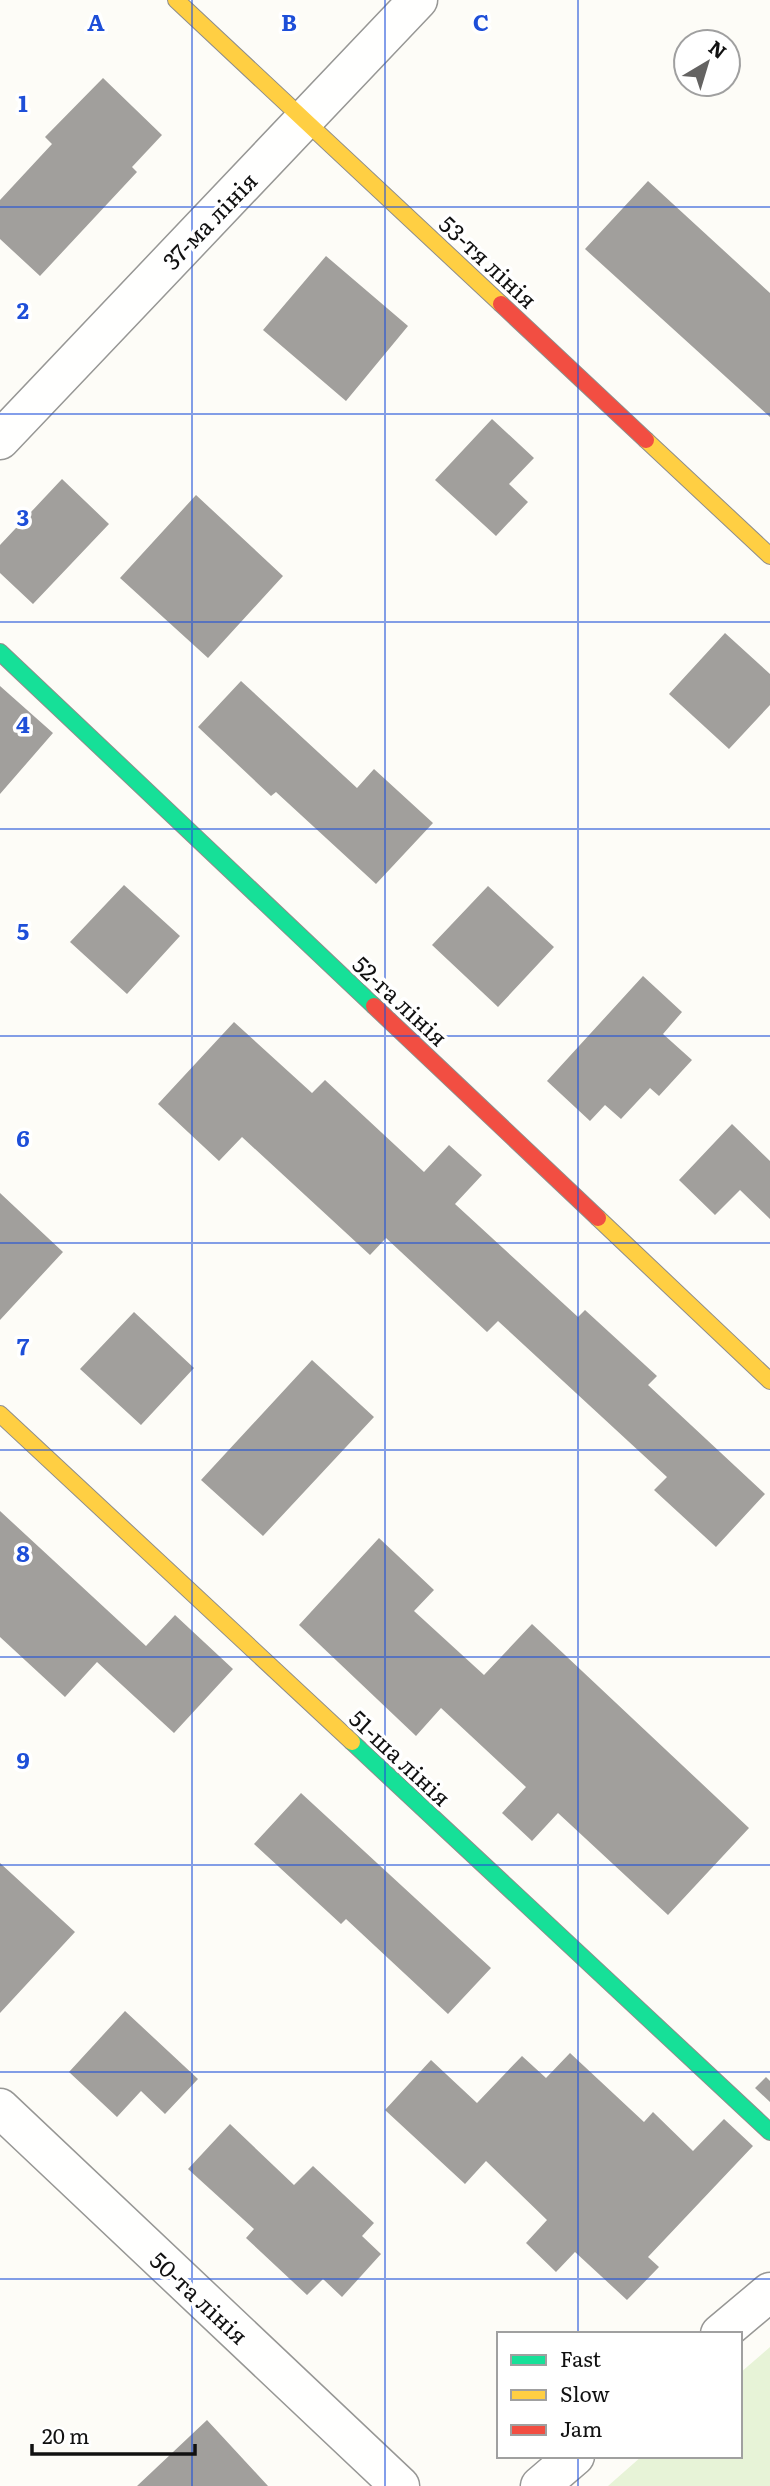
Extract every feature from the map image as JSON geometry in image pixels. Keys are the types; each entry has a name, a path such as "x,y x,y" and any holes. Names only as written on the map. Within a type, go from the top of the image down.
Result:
{"street":[{"name":"53-тя лінія","path":"176,0 770,556"},
{"name":"37-ма лінія","path":"0,440 418,0"},
{"name":"52-га лінія","path":"0,652 770,1381"},
{"name":"51-ша лінія","path":"0,1414 770,2132"},
{"name":"50-та лінія","path":"0,2108 400,2486"},
{"path":"722,2332 770,2292"},
{"path":"540,2486 573,2458"}],"green space":[{"path":"770,2347 770,2486 608,2486 640,2458 742,2458 742,2371"}],"building":[{"path":"103,78 162,135 132,167 137,172 40,276 0,239 0,200 52,144 45,137"},
{"path":"648,181 770,293 770,417 585,249"},
{"path":"326,256 408,326 346,401 263,330"},
{"path":"492,419 534,458 509,484 528,502 496,536 435,480"},
{"path":"62,479 109,524 33,604 0,573 0,545"},
{"path":"196,495 283,576 208,658 120,578"},
{"path":"725,633 770,674 770,705 729,749 669,694"},
{"path":"241,681 357,788 374,769 433,823 376,884 276,792 271,796 198,727"},
{"path":"0,686 53,733 0,794"},
{"path":"124,885 180,936 127,994 70,942"},
{"path":"488,886 554,947 498,1007 432,945"},
{"path":"643,976 682,1012 663,1034 692,1060 659,1096 650,1088 621,1119 605,1105 590,1121 547,1081"},
{"path":"234,1022 312,1093 325,1080 424,1172 449,1145 482,1175 455,1204 578,1317 585,1310 657,1376 648,1385 765,1494 716,1547 654,1490 667,1477 498,1321 487,1332 386,1238 370,1255 242,1137 219,1161 158,1104"},
{"path":"732,1124 770,1161 770,1219 740,1190 715,1215 679,1180"},
{"path":"0,1193 63,1252 0,1320"},
{"path":"134,1312 194,1368 141,1425 80,1369"},
{"path":"312,1360 374,1417 263,1536 201,1480"},
{"path":"0,1511 146,1646 175,1615 233,1669 174,1733 97,1662 65,1697 0,1637"},
{"path":"379,1538 434,1590 414,1611 484,1675 532,1624 749,1828 668,1915 558,1813 532,1841 502,1813 526,1787 441,1708 416,1736 299,1625"},
{"path":"301,1793 491,1968 448,2014 346,1919 341,1924 254,1844"},
{"path":"0,1863 75,1932 0,2013"},
{"path":"125,2011 198,2079 165,2114 141,2091 117,2117 69,2072"},
{"path":"570,2053 644,2122 653,2112 693,2151 724,2119 753,2146 648,2257 659,2267 627,2300 575,2252 556,2272 526,2243 547,2220 486,2161 465,2184 385,2110 431,2060 477,2103 522,2056 546,2078"},
{"path":"766,2077 770,2081 770,2102 755,2088"},
{"path":"230,2124 294,2185 313,2166 374,2223 362,2236 381,2254 342,2297 323,2279 307,2295 246,2238 254,2229 188,2169"},
{"path":"207,2420 268,2486 137,2486"}],"traffic: fast":[{"path":"0,652 374,1006"},
{"path":"352,1742 770,2132"}],"traffic: slow":[{"path":"176,0 501,304"},
{"path":"646,440 770,556"},
{"path":"598,1218 770,1381"},
{"path":"0,1414 352,1742"}],"traffic: jam":[{"path":"501,304 646,440"},
{"path":"374,1006 598,1218"}]}
